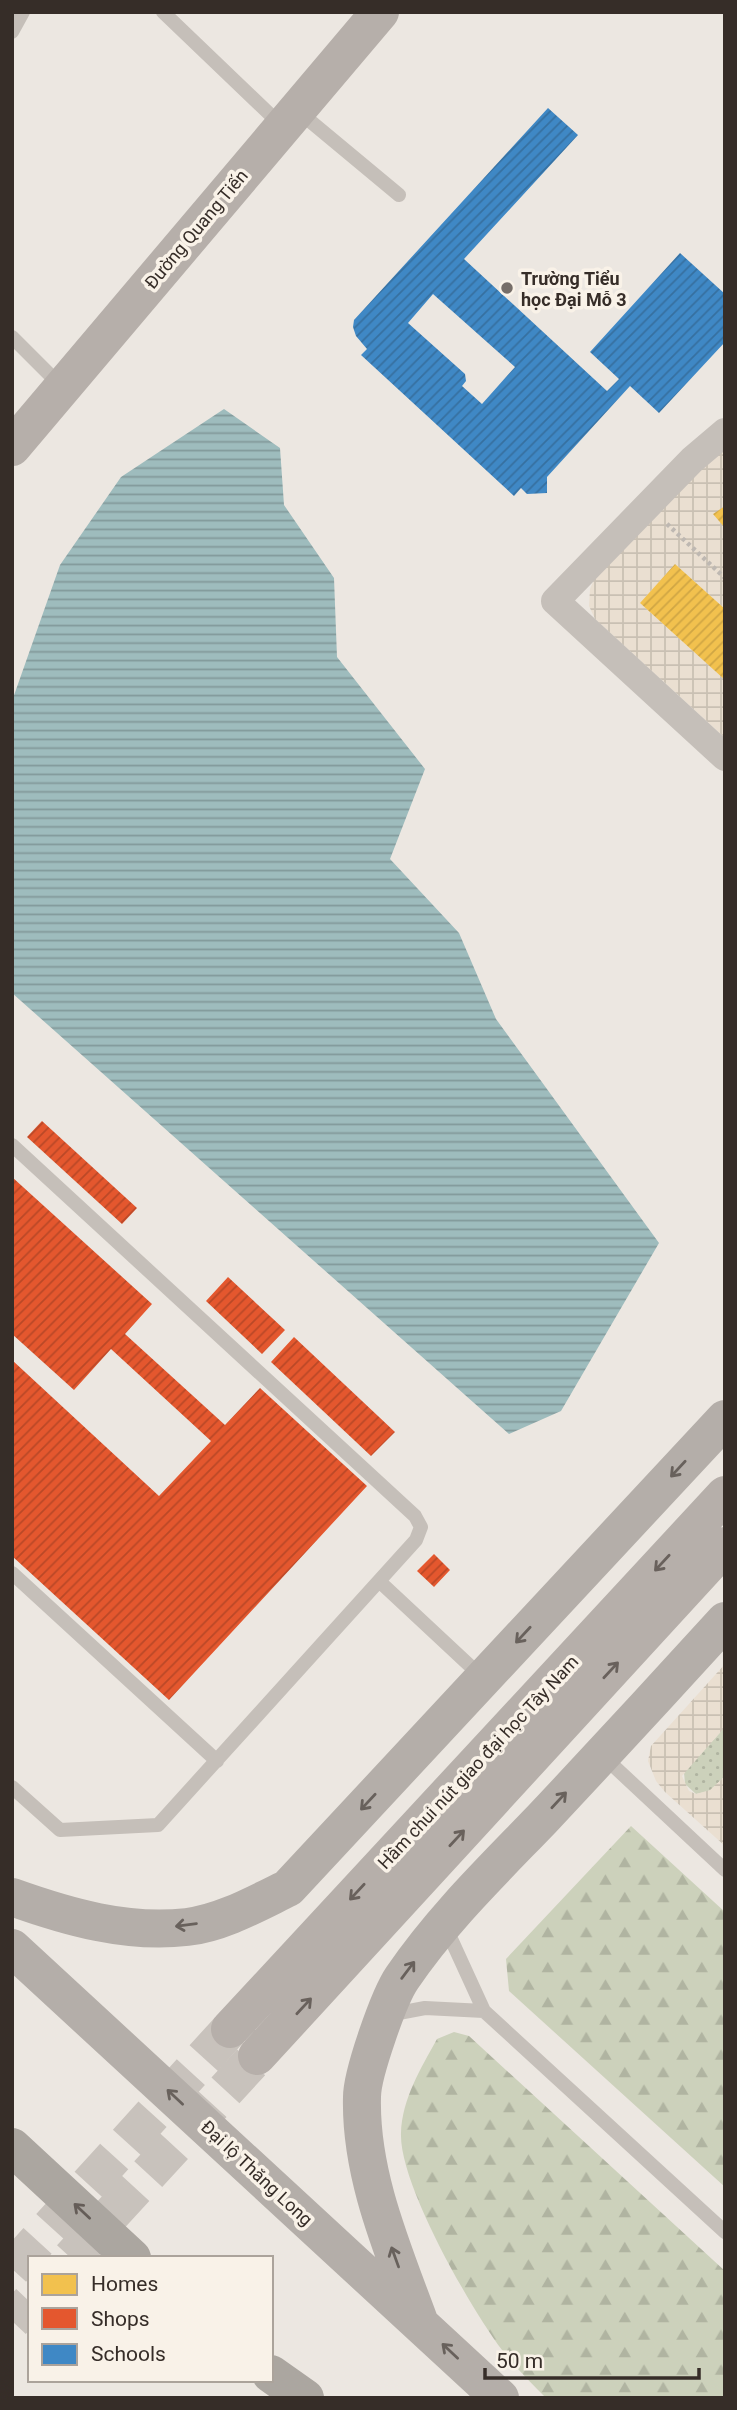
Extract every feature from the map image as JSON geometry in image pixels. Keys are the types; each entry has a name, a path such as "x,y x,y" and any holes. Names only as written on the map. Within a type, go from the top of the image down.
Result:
{"highway":[{"path":"12,2147 130,2256"},
{"path":"273,2375 305,2398"},
{"path":"266,2382 283,2398"}],"main road":[{"path":"12,1897 72,1919 132,1927 188,1927 244,1910 288,1888 725,1419"},
{"path":"419,2321 382,2219 365,2149 362,2094 370,2058 400,1980 443,1923 725,1621"},
{"name":"Đại lộ Thăng Long","path":"12,1948 500,2398"}],"street":[{"name":"Đường Quang Tiến","path":"12,447 380,12"},
{"path":"725,432 692,460 555,601 725,757"},
{"name":"Hầm chui nút giao đại học Tây Nam","path":"230,2029 725,1495"},
{"name":"Hầm chui nút giao đại học Tây Nam","path":"257,2056 725,1546"}],"lane":[{"path":"12,32 23,12"},
{"path":"163,12 290,118 399,195"},
{"path":"12,337 62,387"},
{"path":"12,1145 415,1516 421,1527 420,1533 379,1581 158,1825 60,1830 12,1787"},
{"path":"12,1573 216,1761"},
{"path":"379,1581 483,1678"},
{"path":"602,1755 725,1870"},
{"path":"443,1923 484,2011 725,2232"},
{"path":"387,2015 425,2008 484,2011"}],"path":[{"path":"667,524 725,578"}],"green space":[{"path":"725,1727 725,1776 710,1791 696,1794 685,1784 684,1772"},
{"path":"631,1826 725,1912 725,2187 509,1991 506,1959"},
{"path":"454,2032 469,2036 725,2271 725,2398 546,2398 502,2350 473,2306 439,2245 403,2155 402,2120 413,2084 437,2039"}],"shaded area":[{"path":"725,444 725,506 714,514 725,528 725,609 675,564 640,603 725,680 725,738 595,619 589,606 590,589 596,575"},
{"path":"725,1664 725,1727 682,1776 689,1791 696,1794 710,1790 725,1776 725,1846 665,1792 656,1781 648,1761 651,1746"}],"water":[{"path":"224,409 280,448 284,505 334,578 337,657 425,769 390,859 459,933 496,1019 659,1243 561,1411 509,1434 12,993 12,701 60,565 121,477"}],"building: Homes":[{"path":"725,506 725,528 713,514"},
{"path":"675,564 725,609 725,680 640,603"}],"building: Shops":[{"path":"42,1121 137,1208 122,1224 27,1137"},
{"path":"12,1177 152,1304 125,1334 225,1425 260,1388 367,1486 169,1700 12,1556 12,1360 159,1496 211,1441 111,1349 74,1390 12,1334"},
{"path":"228,1277 285,1330 262,1354 206,1301"},
{"path":"294,1337 395,1432 371,1456 271,1362"},
{"path":"434,1554 450,1570 434,1587 417,1571"}],"building: Schools":[{"path":"548,108 578,135 464,259 607,391 619,379 590,352 680,253 725,294 725,342 659,413 630,386 547,477 547,493 527,494 521,488 514,496 361,355 367,349 356,336 354,320","holes":["433,294 515,367 482,404 462,386 466,381 465,374 408,323"]}],"tunnel":[{"path":"12,2269 230,2029"},
{"path":"73,2256 257,2056"},
{"path":"12,2321 28,2304"}],"place":[{"name":"Trường Tiểu học Đại Mỗ 3","path":"507,288"}]}
